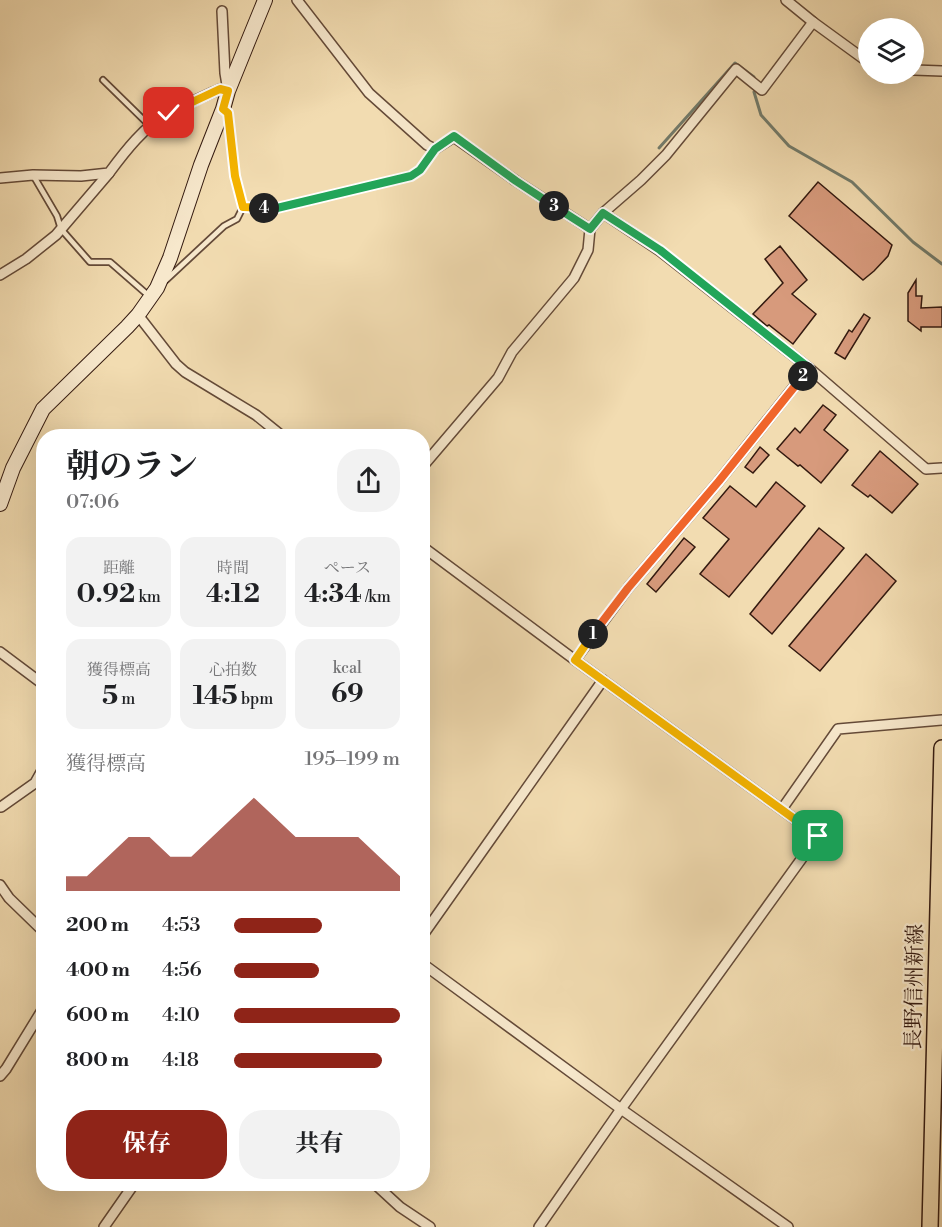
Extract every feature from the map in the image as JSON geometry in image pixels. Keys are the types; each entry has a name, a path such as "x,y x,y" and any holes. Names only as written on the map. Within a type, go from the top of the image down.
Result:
{"main road":[{"name":"長野信州新線","path":"930,1227 942,748"}],"street":[{"path":"0,504 13,468 43,409 138,315 154,293 170,258 228,91 266,0"},
{"path":"297,0 369,93 427,145 435,149 454,136 516,181 590,229"},
{"path":"786,0 858,55"},
{"path":"222,11 228,91"},
{"path":"430,458 498,378 512,352 574,278 588,250 590,229 603,213 641,180 666,154 736,69 762,90 813,22"},
{"path":"924,70 942,71"},
{"path":"0,275 56,236 128,148 150,126 169,113 220,89 228,91"},
{"path":"0,178 109,173"},
{"path":"603,213 660,250 809,368 926,469 942,468"},
{"path":"138,315 176,364 185,372 256,415 273,429"},
{"path":"575,660 628,588 719,481 809,368"},
{"path":"430,552 818,836 539,1227"},
{"path":"0,652 36,679"},
{"path":"430,925 603,680"},
{"path":"782,809 838,729 942,720"},
{"path":"0,809 36,785"},
{"path":"0,885 9,898 36,924"},
{"path":"430,969 621,1109 788,1227"},
{"path":"0,1076 36,1020"},
{"path":"104,1227 129,1191"},
{"path":"383,1191 400,1207 430,1227"}],"lane":[{"path":"103,80 150,126"},
{"path":"33,175 57,216 61,229 90,262 110,262 154,293 224,226 237,219 243,207 235,176 228,113 223,109"},
{"path":"243,207 277,208 411,176 420,170 435,149"}],"building":[{"path":"818,182 892,245 888,256 863,280 789,216"},
{"path":"780,246 807,280 792,294 816,314 793,344 753,314 783,283 765,259"},
{"path":"916,280 916,296 922,296 921,308 942,307 942,327 921,327 921,331 908,321 908,293"},
{"path":"864,314 870,318 845,359 835,353 849,330 852,332"},
{"path":"823,405 836,415 824,430 848,450 821,483 777,449 795,428 800,433"},
{"path":"760,447 769,455 753,473 745,467"},
{"path":"880,451 918,484 892,513 870,495 868,497 852,485"},
{"path":"776,482 805,506 729,597 700,574 729,539 703,518 730,486 756,507"},
{"path":"819,528 844,548 772,634 750,614"},
{"path":"684,538 695,547 656,592 647,584"},
{"path":"866,554 896,581 820,671 789,646"}],"waterway":[{"path":"659,148 735,63 754,77"},
{"path":"754,92 761,115 789,146 852,182 913,242 942,264"}],"route":[{"path":"169,113 220,89 228,91 223,109 228,113 235,176 243,207 277,208 411,176 420,170 435,149 454,136 516,181 590,229 603,213 660,250 809,368 719,481 628,588 575,660 818,836"}]}
